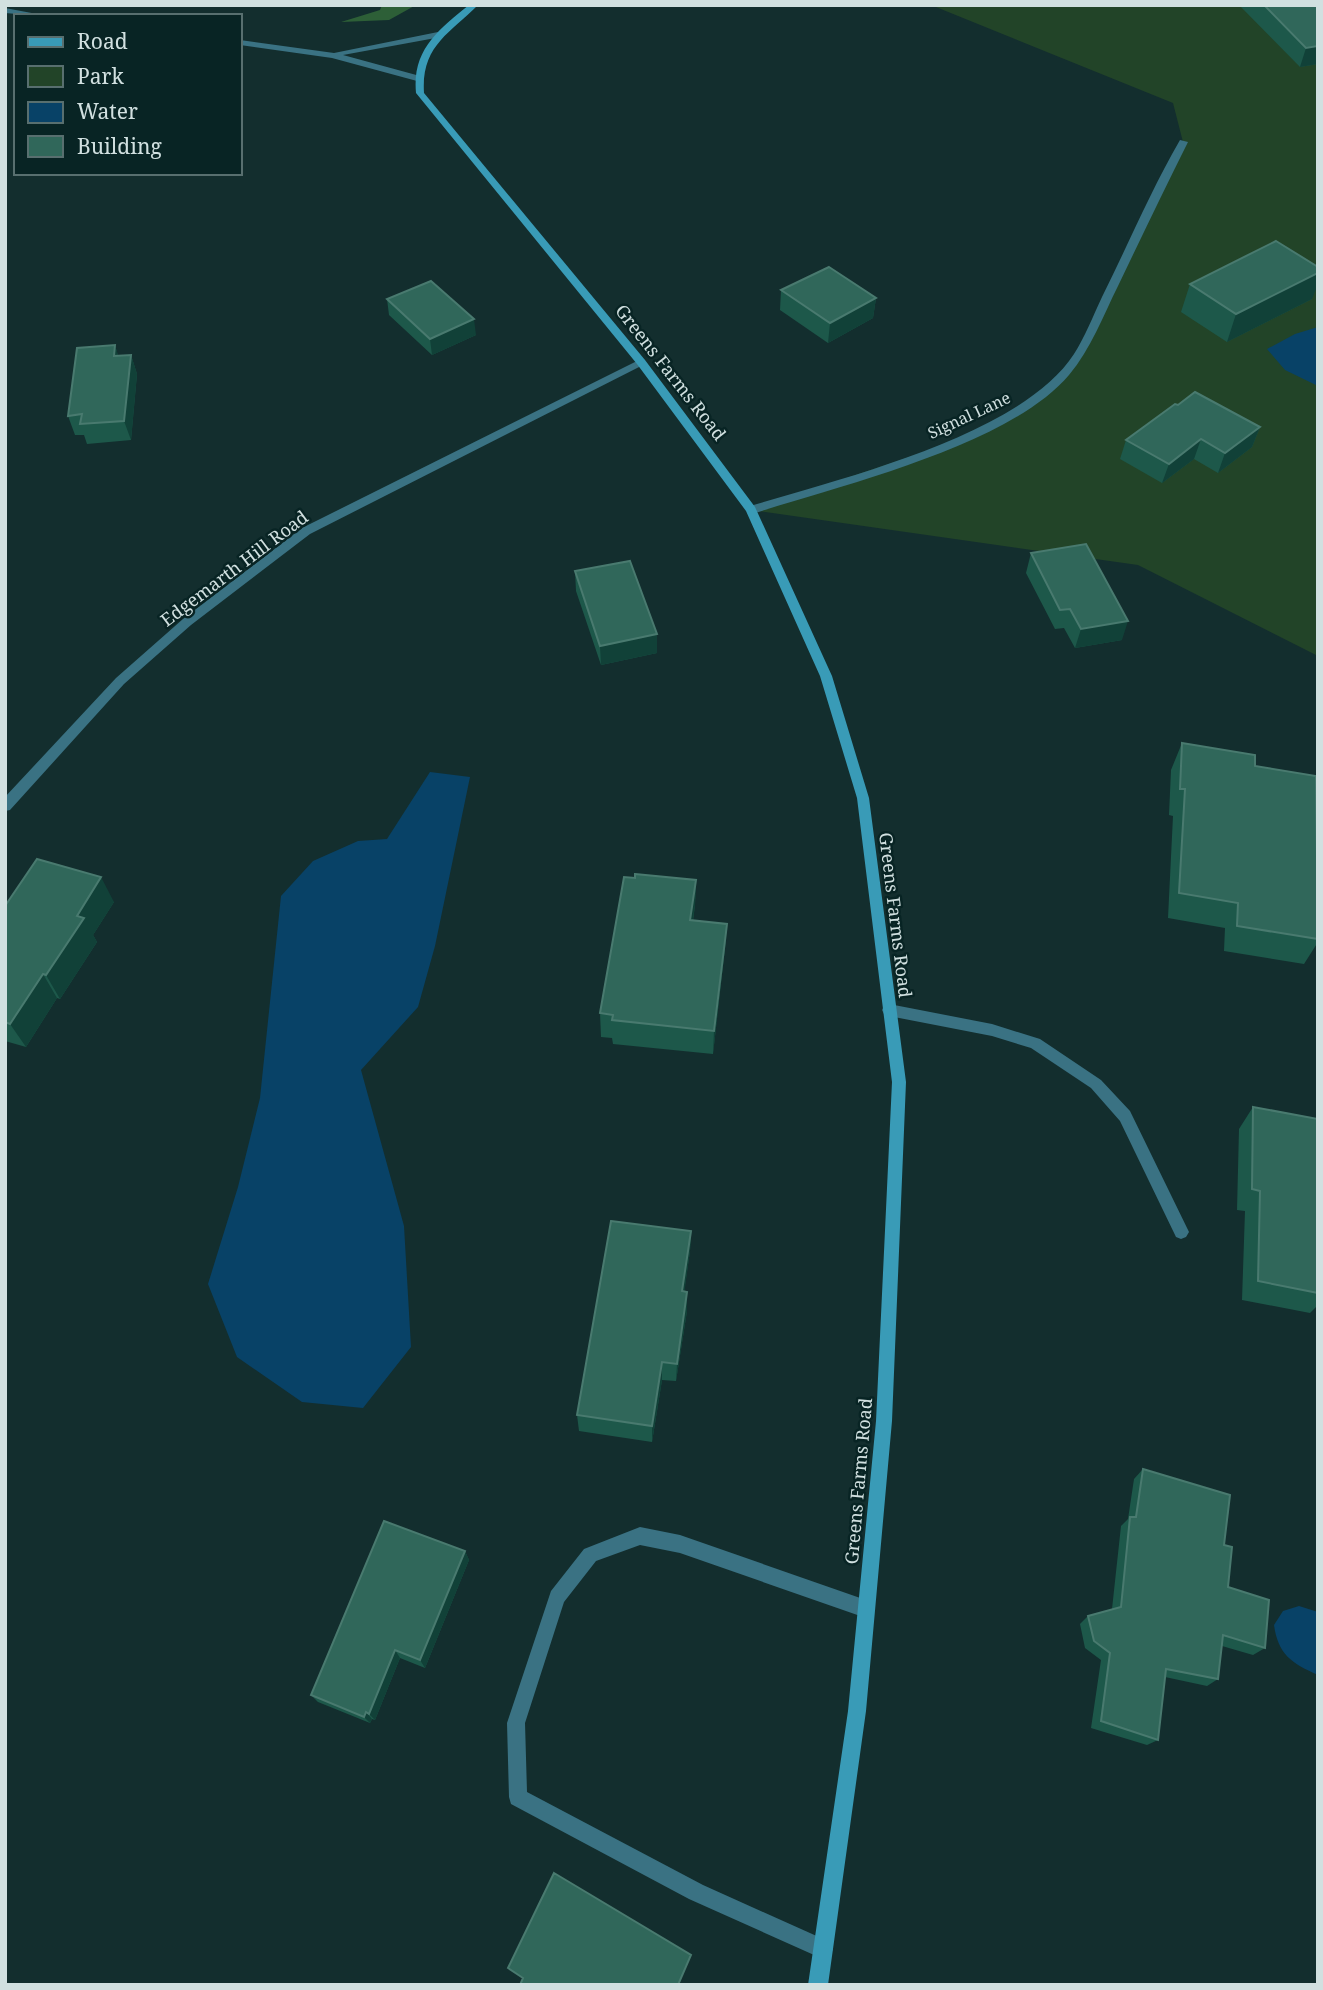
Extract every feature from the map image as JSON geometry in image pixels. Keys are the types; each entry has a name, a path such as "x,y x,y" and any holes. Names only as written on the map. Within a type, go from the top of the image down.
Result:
{"main road":[{"path":"417,78 423,57 438,35 474,5"},
{"name":"Greens Farms Road","path":"417,78 420,93 429,107 642,362 751,510 826,676 849,743 863,798 899,1082 884,1420 857,1711 818,1985"}],"street":[{"path":"5,10 26,14"},
{"path":"332,55 438,35"},
{"path":"242,43 332,55 417,78"},
{"name":"Signal Lane","path":"751,510 936,449 1011,415 1042,395 1066,373 1080,353 1183,142"},
{"name":"Edgemarth Hill Road","path":"5,806 129,674 187,622 306,531 642,362"},
{"path":"889,1010 992,1030 1035,1043 1096,1084 1125,1116 1181,1232"},
{"path":"823,1949 696,1892 518,1797 516,1723 556,1597 590,1555 640,1536 680,1544 866,1609"}],"green space":[{"path":"382,5 416,5 389,20 341,22 380,10"},
{"path":"931,5 1318,5 1318,656 1138,565 751,510 936,448 1011,415 1066,373 1183,142 1173,103"}],"water":[{"path":"1318,327 1318,386 1285,370 1267,349 1295,334"},
{"path":"430,772 470,777 435,946 418,1007 361,1070 404,1226 411,1347 363,1408 302,1402 237,1357 208,1284 238,1187 260,1098 281,896 313,861 358,841 387,839"},
{"path":"1299,1606 1318,1612 1318,1675 1293,1662 1276,1635 1274,1625 1283,1611"}],"building":[{"path":"1264,5 1318,5 1318,46 1306,48"},
{"path":"1276,241 1318,267 1318,273 1236,314 1190,284"},
{"path":"829,267 876,298 830,323 781,290"},
{"path":"431,281 474,319 430,339 387,299"},
{"path":"115,345 114,356 131,355 124,421 80,424 82,414 68,416 77,348"},
{"path":"1195,392 1260,427 1225,453 1201,439 1169,464 1126,440 1175,404 1178,405"},
{"path":"1086,544 1128,621 1081,629 1070,609 1060,610 1031,553"},
{"path":"630,561 657,634 600,646 575,571"},
{"path":"1182,743 1255,755 1255,766 1316,776 1318,939 1237,926 1238,903 1179,893 1185,789 1180,789"},
{"path":"37,859 101,877 77,916 84,918 10,1024 5,1022 5,906"},
{"path":"635,874 696,880 690,920 727,924 714,1031 612,1020 613,1015 600,1013 624,877 635,878"},
{"path":"1253,1107 1318,1119 1318,1293 1258,1281 1260,1191 1252,1189"},
{"path":"611,1221 691,1231 682,1291 687,1292 677,1364 662,1362 652,1426 577,1415"},
{"path":"1143,1469 1230,1495 1224,1545 1232,1547 1228,1587 1269,1600 1265,1648 1223,1635 1218,1679 1166,1669 1158,1740 1101,1721 1110,1653 1094,1641 1088,1616 1121,1607 1130,1517 1136,1517"},
{"path":"384,1521 465,1551 420,1660 395,1650 369,1714 366,1712 364,1717 311,1695"},
{"path":"554,1873 691,1955 678,1985 520,1985 523,1978 508,1968"}]}
